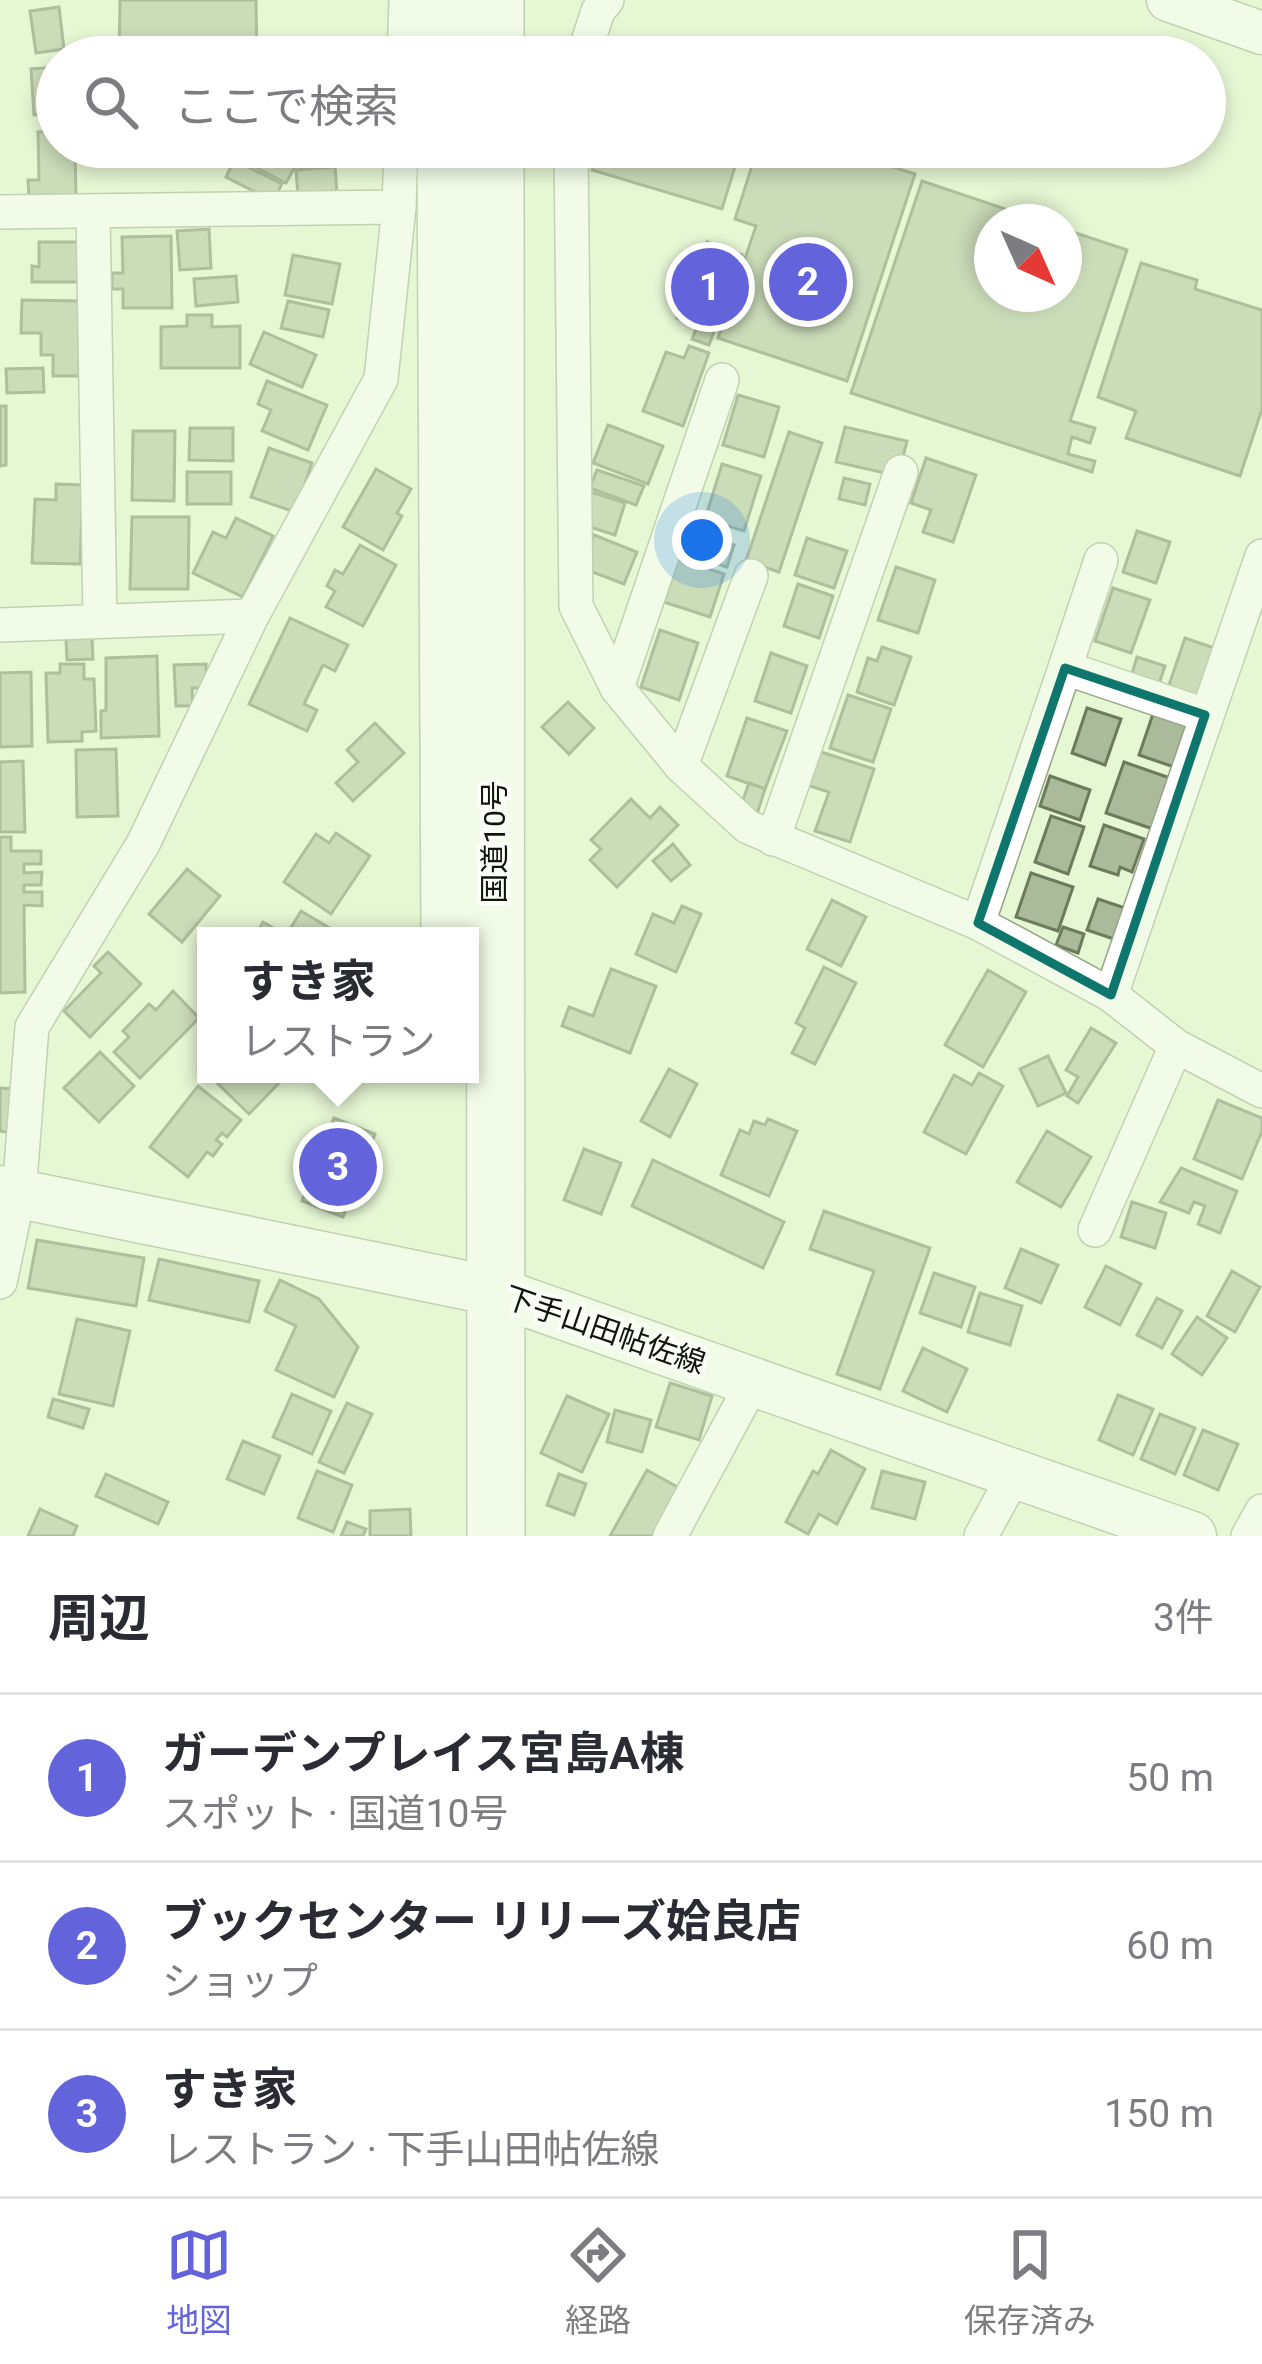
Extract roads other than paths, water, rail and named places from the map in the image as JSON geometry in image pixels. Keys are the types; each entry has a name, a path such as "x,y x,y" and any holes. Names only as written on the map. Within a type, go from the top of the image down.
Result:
{"highway":[{"path":"446,0 446,36"},
{"path":"495,0 495,36"},
{"name":"国道10号","path":"446,168 451,927"},
{"name":"国道10号","path":"459,1536 476,1287 495,168"},
{"name":"国道10号","path":"455,1083 496,1536"}],"main road":[{"name":"下手山田帖佐線","path":"9,1192 476,1287 1192,1536"}],"street":[{"path":"405,36 406,0"},
{"path":"590,36 607,0"},
{"path":"1168,0 1262,33"},
{"path":"0,1282 32,1027 143,844 252,616 381,379 400,168"},
{"path":"572,168 576,606 617,688 681,766 748,827 978,923 1111,994 1176,1046 1262,1091"},
{"path":"0,212 399,207"},
{"path":"93,212 100,621"},
{"path":"617,688 722,380"},
{"path":"773,839 902,472"},
{"path":"1111,994 1262,556"},
{"path":"978,923 1101,560"},
{"path":"681,766 751,576"},
{"path":"0,625 252,616"},
{"path":"1064,668 1205,716"},
{"path":"1095,1230 1176,1046"},
{"path":"670,1536 753,1382"},
{"path":"981,1536 1016,1472"},
{"path":"1248,1536 1262,1511"}],"place":[{"name":"ブックセンター リリーズ姶良店","path":"808,282"},
{"name":"ガーデンプレイス宮島A棟","path":"710,287"},
{"name":"すき家","path":"338,1167"}]}
